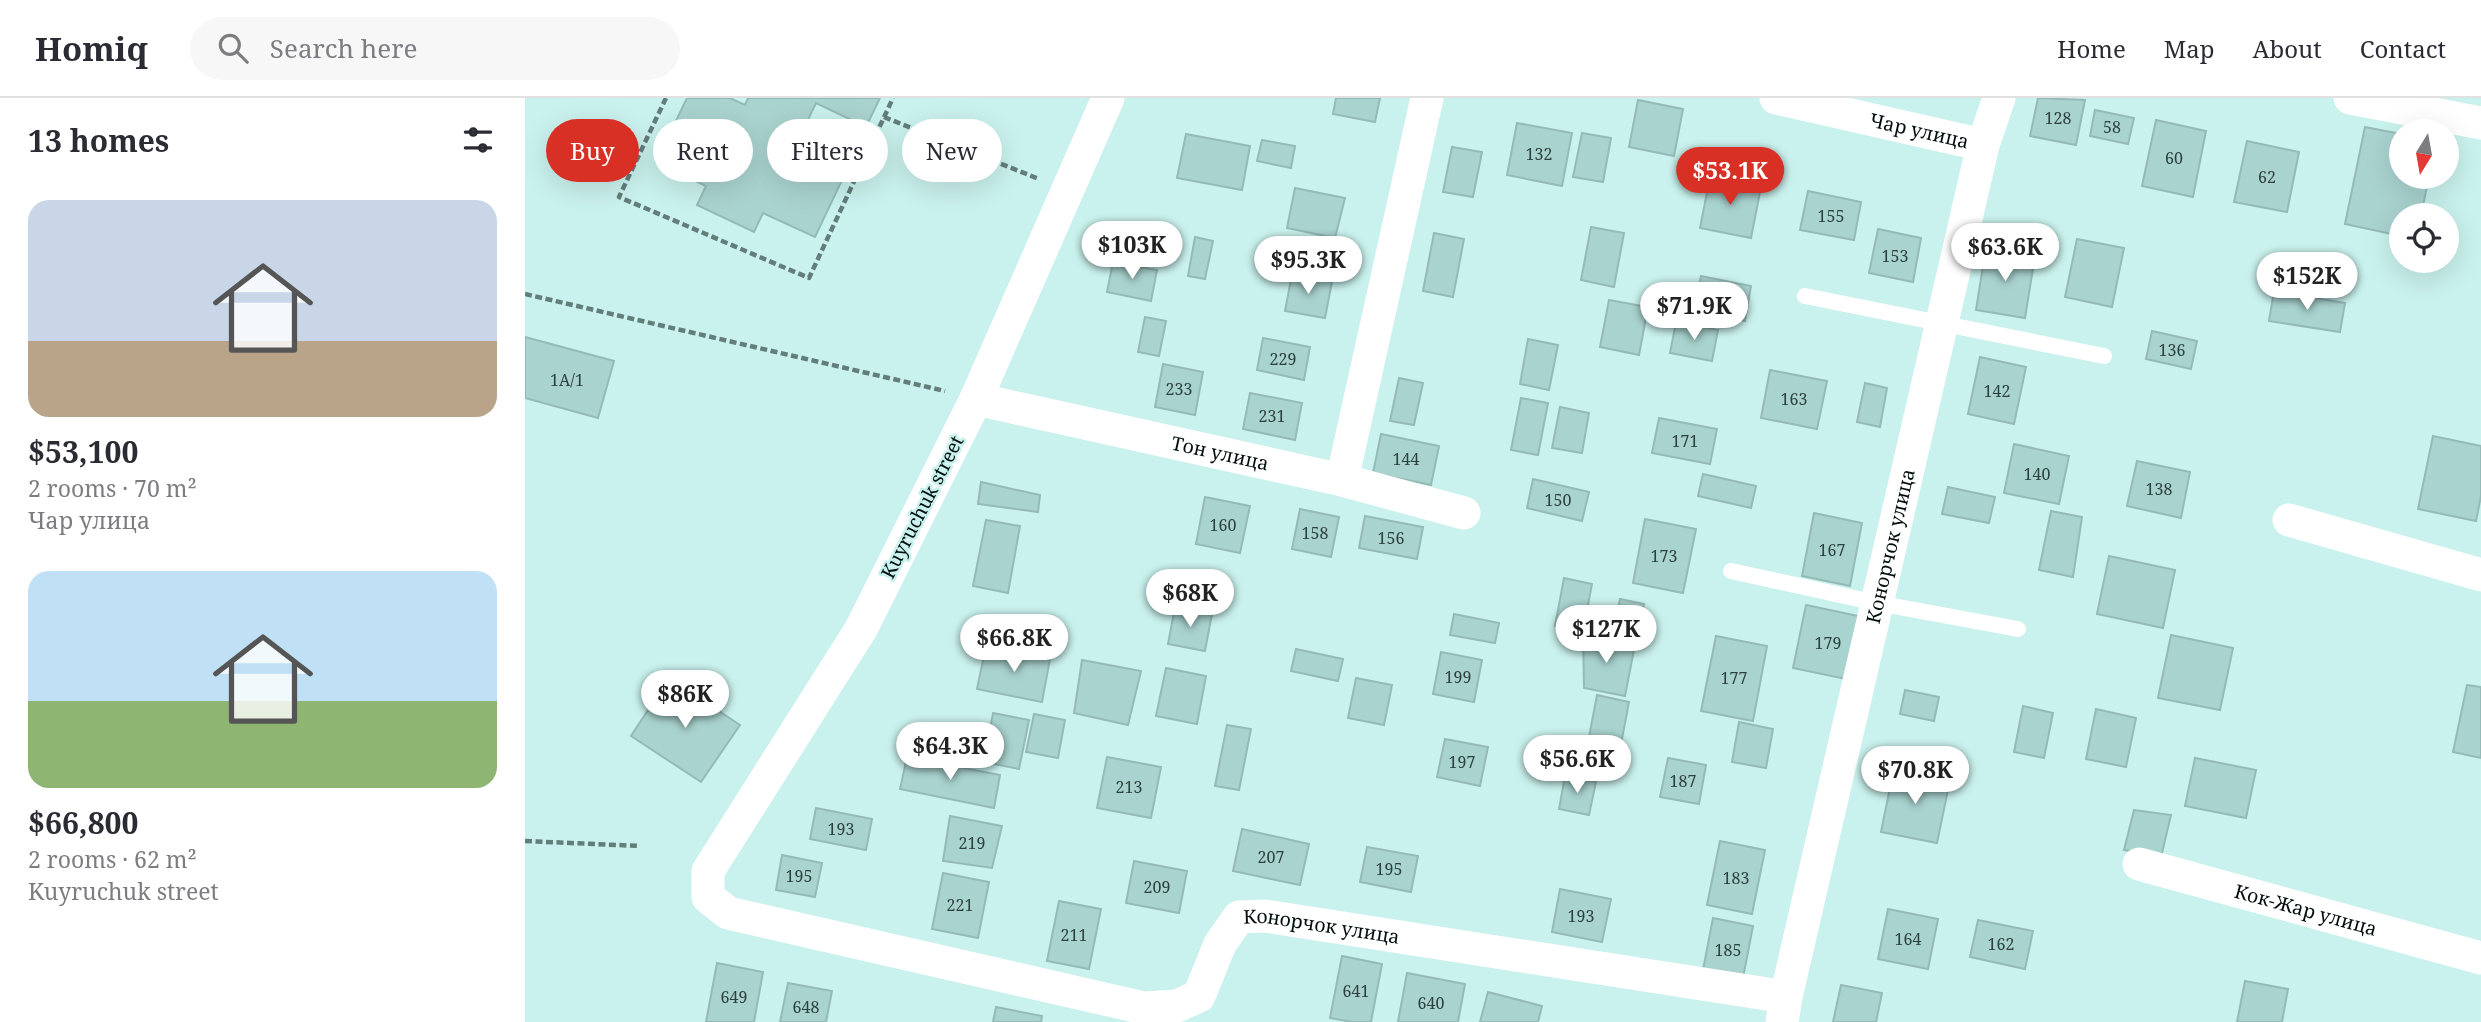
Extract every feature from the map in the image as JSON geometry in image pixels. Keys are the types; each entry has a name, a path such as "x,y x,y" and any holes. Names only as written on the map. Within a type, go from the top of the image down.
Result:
{"street":[{"name":"Kuyruchuk street","path":"708,897 708,871 861,629 976,399 1108,98"},
{"path":"1342,480 1426,98"},
{"name":"Конорчок улица","path":"708,897 728,913 1145,1008 1177,1006 1199,996 1220,944 1239,917 1265,916 1784,1009 1983,145 1999,98"},
{"path":"2350,98 2481,123"},
{"name":"Чар улица","path":"1797,100 1983,145"},
{"name":"Тон улица","path":"976,399 1342,480 1464,513"},
{"path":"2290,520 2481,575"},
{"name":"Кок-Жар улица","path":"2139,864 2478,950"}],"lane":[{"path":"1805,296 2103,356"},
{"path":"1731,571 1877,603 2018,629"}],"path":[{"path":"666,98 619,197 809,278 893,98"},
{"path":"884,117 1067,190"},
{"path":"525,294 976,399"},
{"path":"525,841 640,846"}],"building":[{"path":"687,98 730,98 745,105 748,98 880,98 870,119 849,119 816,103 808,119 767,119 767,182 841,182 815,237 763,213 754,232 697,205 706,186 698,182 753,182 753,119 677,119"},
{"path":"1336,98 1380,98 1375,122 1333,114"},
{"path":"2038,98 2085,100 2076,145 2030,136"},
{"path":"1638,100 1683,109 1674,156 1629,147"},
{"path":"2095,110 2134,118 2128,144 2090,136"},
{"path":"2156,120 2206,131 2193,197 2142,186"},
{"path":"1517,123 1572,133 1562,186 1507,175"},
{"path":"2365,127 2389,132 2389,189 2426,189 2424,203 2389,203 2389,233 2345,224"},
{"path":"1582,133 1611,138 1603,182 1573,177"},
{"path":"1186,134 1250,146 1242,190 1177,178"},
{"path":"1262,140 1295,146 1291,168 1257,161"},
{"path":"2247,141 2299,152 2287,212 2234,202"},
{"path":"1452,147 1482,152 1473,197 1443,192"},
{"path":"1710,177 1761,187 1751,238 1700,228"},
{"path":"1295,188 1345,198 1335,238 1287,228"},
{"path":"1808,191 1861,202 1854,240 1800,230"},
{"path":"1591,227 1624,233 1614,287 1581,280"},
{"path":"1878,229 1921,238 1913,282 1869,273"},
{"path":"1434,233 1464,239 1453,297 1423,291"},
{"path":"1195,237 1213,241 1205,279 1188,276"},
{"path":"2077,239 2124,248 2112,307 2065,297"},
{"path":"1986,247 2035,256 2025,318 1976,310"},
{"path":"1113,262 1157,270 1151,301 1107,292"},
{"path":"1292,274 1332,282 1325,318 1285,311"},
{"path":"1701,276 1751,286 1745,321 1694,311"},
{"path":"2274,291 2345,303 2340,332 2269,321"},
{"path":"1609,300 1648,307 1639,355 1600,347"},
{"path":"1145,317 1166,321 1159,356 1138,352"},
{"path":"1676,322 1718,330 1712,361 1670,353"},
{"path":"2152,331 2197,341 2191,369 2146,359"},
{"path":"525,337 614,361 598,418 525,398"},
{"path":"1263,338 1310,347 1304,380 1257,370"},
{"path":"1528,339 1558,345 1549,390 1520,384"},
{"path":"1980,357 2026,367 2014,424 1968,414"},
{"path":"1163,364 1203,372 1195,415 1155,407"},
{"path":"1770,370 1827,381 1817,429 1761,418"},
{"path":"1399,378 1423,383 1414,425 1390,421"},
{"path":"1865,383 1887,388 1880,427 1857,422"},
{"path":"1250,393 1302,403 1295,440 1243,429"},
{"path":"1521,398 1548,403 1538,455 1511,450"},
{"path":"1560,407 1589,413 1582,453 1552,448"},
{"path":"1659,418 1717,429 1710,464 1652,453"},
{"path":"1381,434 1439,446 1431,485 1373,473"},
{"path":"2433,436 2481,446 2481,496 2476,521 2418,509"},
{"path":"2014,444 2069,456 2059,504 2004,493"},
{"path":"2137,461 2190,472 2181,518 2127,506"},
{"path":"1703,474 1756,486 1751,508 1698,496"},
{"path":"1533,479 1589,492 1582,521 1527,508"},
{"path":"981,482 1040,495 1038,512 978,504"},
{"path":"1948,487 1995,497 1989,523 1942,514"},
{"path":"1205,497 1250,506 1240,553 1196,544"},
{"path":"1300,509 1339,517 1331,557 1292,549"},
{"path":"2051,511 2082,517 2073,577 2039,570"},
{"path":"1814,513 1862,523 1850,586 1802,576"},
{"path":"1365,516 1423,527 1417,559 1359,548"},
{"path":"1645,519 1696,529 1683,593 1633,583"},
{"path":"986,520 1020,526 1008,593 973,586"},
{"path":"2109,556 2175,570 2163,628 2097,614"},
{"path":"1564,578 1592,584 1583,631 1555,626"},
{"path":"1620,599 1644,604 1636,644 1612,639"},
{"path":"1806,605 1863,617 1851,680 1793,668"},
{"path":"1175,607 1212,614 1205,651 1168,644"},
{"path":"1454,614 1499,623 1495,643 1450,635"},
{"path":"1583,631 1634,650 1625,696 1584,688"},
{"path":"2171,635 2233,648 2220,710 2158,698"},
{"path":"1716,636 1767,646 1753,721 1701,711"},
{"path":"986,646 1050,659 1042,702 977,689"},
{"path":"1296,649 1343,659 1338,681 1291,671"},
{"path":"1441,652 1482,660 1474,702 1433,694"},
{"path":"1082,660 1141,671 1128,725 1074,713"},
{"path":"1166,668 1206,676 1197,724 1156,716"},
{"path":"669,678 740,725 701,782 631,736"},
{"path":"1356,678 1392,685 1384,725 1348,718"},
{"path":"2467,685 2481,687 2481,758 2453,752"},
{"path":"1905,690 1939,697 1934,721 1900,714"},
{"path":"1597,695 1629,702 1621,744 1589,737"},
{"path":"2023,706 2053,713 2044,758 2014,752"},
{"path":"2096,709 2136,718 2126,767 2086,759"},
{"path":"993,713 1029,720 1019,769 984,762"},
{"path":"1034,714 1065,720 1058,758 1026,752"},
{"path":"1739,722 1773,729 1766,768 1732,762"},
{"path":"1227,725 1251,729 1239,790 1215,786"},
{"path":"1445,739 1488,747 1480,786 1437,777"},
{"path":"907,757 1000,775 994,808 900,789"},
{"path":"1107,757 1161,767 1151,818 1097,808"},
{"path":"1668,758 1706,765 1699,804 1660,797"},
{"path":"2195,758 2256,770 2246,818 2185,806"},
{"path":"1894,768 1950,780 1937,843 1881,832"},
{"path":"1565,776 1596,782 1589,815 1559,809"},
{"path":"816,808 872,819 866,850 810,839"},
{"path":"2134,810 2171,815 2161,857 2124,850"},
{"path":"950,816 1002,826 992,868 943,861"},
{"path":"1242,829 1309,844 1300,885 1233,871"},
{"path":"1720,841 1765,850 1752,914 1707,905"},
{"path":"1367,847 1418,856 1411,892 1360,882"},
{"path":"782,855 822,863 815,897 776,890"},
{"path":"1134,861 1187,871 1179,913 1126,903"},
{"path":"943,873 989,882 978,938 932,929"},
{"path":"1560,889 1611,899 1602,942 1552,932"},
{"path":"1059,901 1101,909 1089,969 1047,961"},
{"path":"1888,909 1938,919 1928,969 1878,959"},
{"path":"1713,918 1753,926 1742,983 1702,975"},
{"path":"1978,920 2033,931 2025,969 1970,957"},
{"path":"1342,956 1382,964 1371,1022 1330,1018"},
{"path":"717,963 763,972 754,1022 706,1022"},
{"path":"1407,973 1465,984 1458,1022 1398,1022"},
{"path":"2245,981 2288,989 2282,1022 2237,1022"},
{"path":"788,983 832,991 826,1022 780,1022"},
{"path":"1841,985 1882,993 1876,1022 1833,1022"},
{"path":"1488,992 1542,1006 1538,1022 1480,1022"},
{"path":"996,1007 1042,1016 1041,1022 993,1022"}]}
